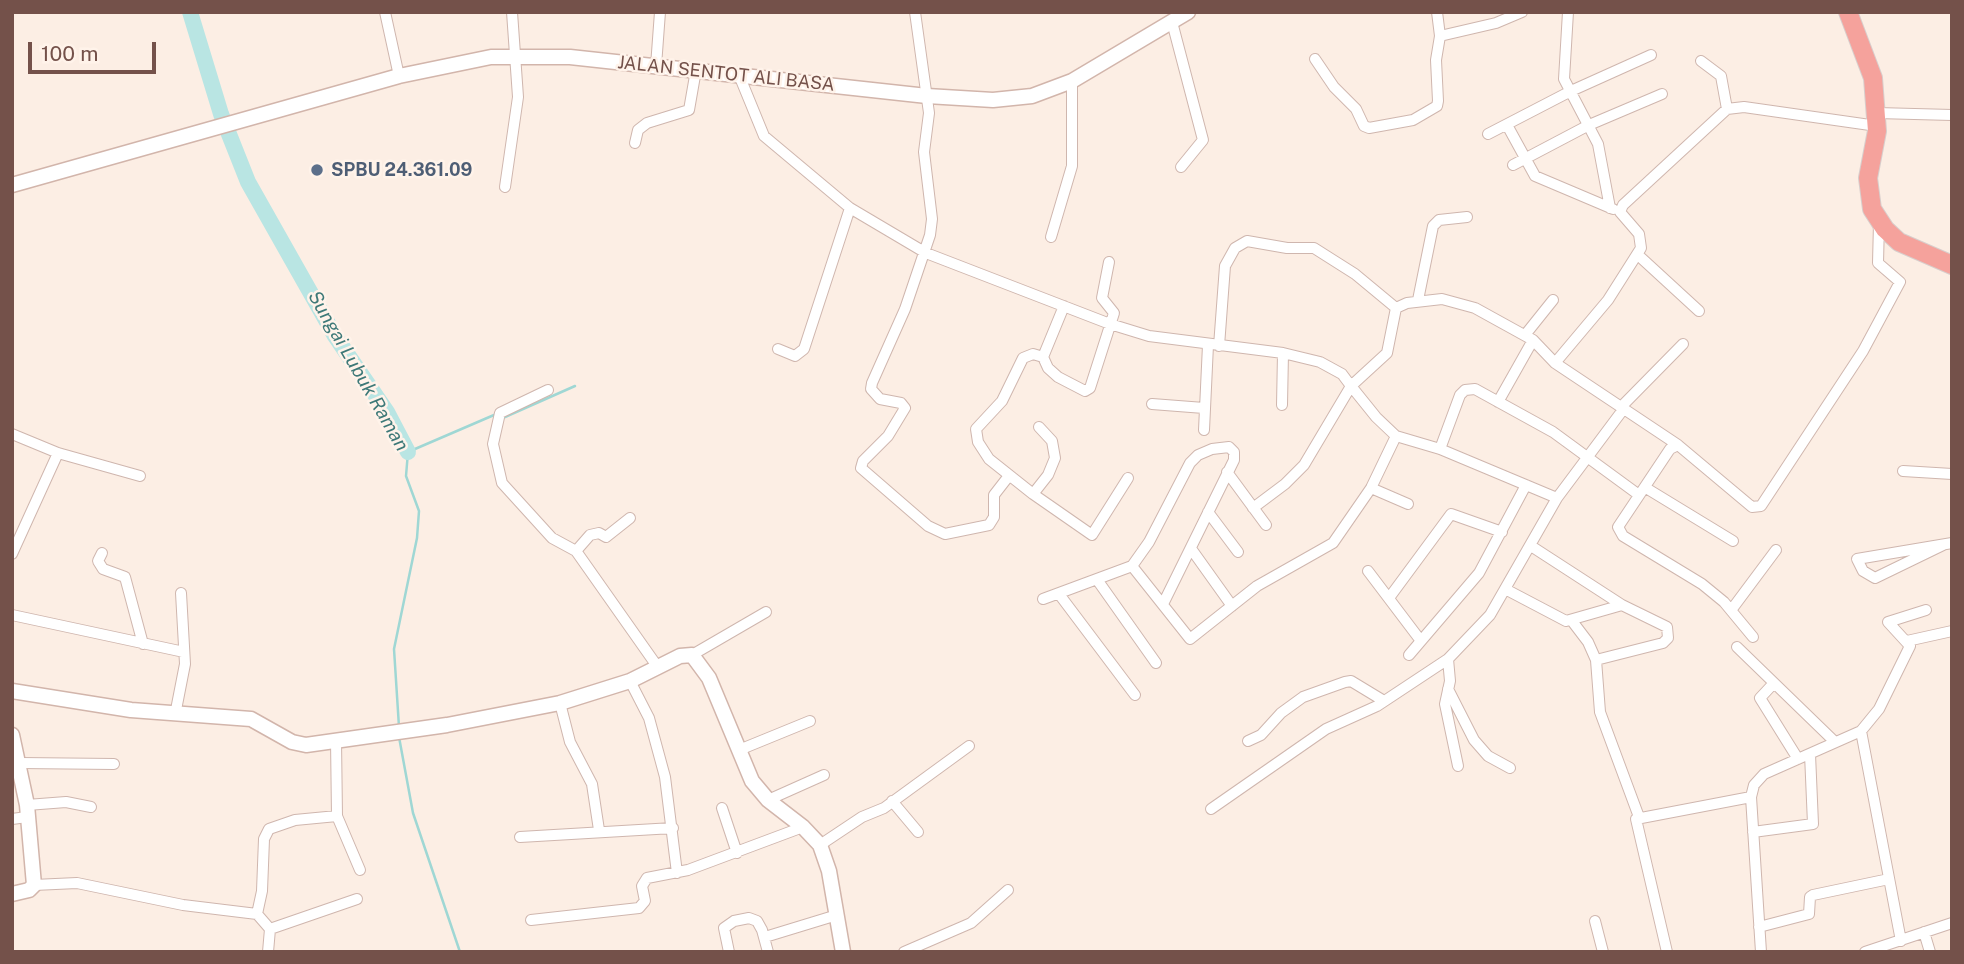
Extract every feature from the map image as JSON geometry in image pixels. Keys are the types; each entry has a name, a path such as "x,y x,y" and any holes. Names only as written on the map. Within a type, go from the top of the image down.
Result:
{"highway":[{"path":"1848,12 1873,78 1877,120 1868,178 1872,209 1879,222 1899,242 1952,265"}],"main road":[{"name":"JALAN SENTOT ALI BASA","path":"61,171 399,76 491,57 570,57 927,96 993,100 1032,96 1072,81 1188,12"},
{"path":"12,180 55,168 61,171"},
{"path":"12,185 61,171"},
{"path":"12,691 175,715 259,720 299,745 398,732 561,703 630,681 657,666 692,655 709,678 752,781 768,800 803,827 820,845 843,952"},
{"path":"12,894 23,893 34,885 22,814 20,763 13,743"}],"street":[{"path":"385,12 399,76"},
{"path":"505,187 518,97 512,12"},
{"path":"656,66 660,12"},
{"path":"915,12 929,113 924,163 932,219 926,253 871,389 880,399 901,403 905,408 888,436 863,461 861,468 928,526 945,534 989,525 994,517 994,495 1008,477"},
{"path":"1315,60 1334,87 1356,109 1364,126 1392,125 1413,120 1437,106 1436,60 1440,36 1437,12"},
{"path":"1440,36 1496,23 1522,12"},
{"path":"1567,12 1562,70 1601,151 1615,210"},
{"path":"1172,22 1203,140 1181,167"},
{"path":"1488,134 1571,91 1651,55"},
{"path":"1701,61 1721,76 1727,109"},
{"path":"635,143 638,131 648,123 689,110 696,70"},
{"path":"739,75 764,136 850,208 926,253 1110,324 1149,335 1214,346 1283,353 1320,362 1342,374 1396,436 1440,449 1557,498"},
{"path":"1051,237 1072,166 1072,81"},
{"path":"1513,165 1590,125 1662,94"},
{"path":"1615,210 1727,109 1744,107 1877,120 1952,115"},
{"path":"1507,125 1535,176 1615,210 1639,234 1641,248 1638,255 1585,330 1555,363"},
{"path":"778,349 795,356 804,349 850,208"},
{"path":"1418,300 1433,226 1439,220 1467,217"},
{"path":"1396,308 1418,300 1458,301 1529,338 1555,363 1678,445 1752,507 1761,506 1863,351 1900,282 1878,263 1879,222"},
{"path":"1204,430 1204,408 1225,266 1234,248 1247,241 1287,248 1314,248 1355,274 1396,308"},
{"path":"1638,255 1699,311"},
{"path":"1064,306 1043,357 1048,369 1058,377 1088,390 1114,313 1102,298 1109,262"},
{"path":"1498,402 1529,338 1553,300"},
{"path":"1253,508 1285,484 1304,465 1351,386 1387,353 1396,308"},
{"path":"1211,808 1326,729 1384,701 1448,659 1490,615 1507,590 1557,498 1622,411 1621,407 1683,344"},
{"path":"1282,405 1283,353"},
{"path":"1043,357 1033,354 1023,359 1002,401 976,429 982,451 1008,477 1091,535 1128,478"},
{"path":"1440,449 1460,395 1465,390 1475,389 1553,432 1587,458 1643,491 1733,541"},
{"path":"548,390 500,413 494,444 495,463 502,484 513,499 552,538 576,551 657,666"},
{"path":"1152,404 1204,408"},
{"path":"1033,494 1048,475 1055,458 1052,441 1039,427"},
{"path":"12,434 58,453 140,476"},
{"path":"1132,566 1190,639 1257,586 1333,543 1371,488 1396,436"},
{"path":"1678,445 1670,449 1618,530 1702,583 1732,609 1753,638"},
{"path":"1043,599 1098,581 1132,566 1149,542 1190,463 1198,455 1229,447 1234,460 1192,550 1163,604"},
{"path":"12,554 58,453"},
{"path":"1903,471 1952,474"},
{"path":"1227,472 1266,525"},
{"path":"1409,655 1479,573 1527,485"},
{"path":"1371,488 1408,504"},
{"path":"1208,512 1238,552"},
{"path":"1389,598 1451,514 1502,532"},
{"path":"576,551 590,535 599,533 604,538 629,518"},
{"path":"1947,544 1875,578 1863,571 1857,559 1947,544"},
{"path":"1531,546 1622,605 1667,627 1668,638 1664,643 1597,660"},
{"path":"1192,550 1232,606"},
{"path":"1732,609 1776,550"},
{"path":"102,553 98,561 103,569 125,577 143,644"},
{"path":"1368,571 1421,641"},
{"path":"1098,581 1156,663"},
{"path":"1507,590 1566,621 1622,605"},
{"path":"175,715 184,652 181,593"},
{"path":"1059,594 1135,695"},
{"path":"1761,952 1751,797 1759,778 1861,731 1880,709 1910,646 1888,622 1926,610"},
{"path":"692,655 766,612"},
{"path":"12,615 184,652"},
{"path":"1572,621 1588,642 1597,660 1600,712 1639,817"},
{"path":"1907,641 1952,631"},
{"path":"1737,647 1835,743"},
{"path":"1448,659 1450,681 1447,688 1447,715 1458,766"},
{"path":"630,681 649,718 665,777 677,873"},
{"path":"1248,741 1261,735 1281,713 1303,697 1345,682 1351,681 1384,701"},
{"path":"1774,683 1760,698 1798,759"},
{"path":"1447,688 1474,740 1488,756 1510,768"},
{"path":"561,703 570,742 592,784 599,830"},
{"path":"738,751 810,721"},
{"path":"1861,731 1901,940"},
{"path":"336,740 337,816 360,870"},
{"path":"820,845 892,801 969,746"},
{"path":"1753,832 1813,824 1810,754"},
{"path":"20,763 114,764"},
{"path":"768,800 824,775"},
{"path":"1639,817 1751,797"},
{"path":"892,801 918,832"},
{"path":"22,814 66,802 91,807"},
{"path":"722,808 737,853"},
{"path":"257,914 262,891 264,839 269,828 295,820 337,816"},
{"path":"1639,817 1636,822 1667,952"},
{"path":"531,920 639,908 644,904 642,886 647,878 677,873 803,827"},
{"path":"520,837 599,830 673,828"},
{"path":"1759,927 1809,914 1810,897 1813,895 1889,878"},
{"path":"34,885 77,883 183,905 257,914 270,929 268,952"},
{"path":"904,952 971,923 1008,890"},
{"path":"270,929 357,899"},
{"path":"765,937 837,915"},
{"path":"729,952 724,928 734,921 749,918 757,921 765,937 768,952"},
{"path":"1595,921 1603,952"},
{"path":"1865,952 1887,949 1901,940 1952,923"},
{"path":"1924,932 1930,952"}],"waterway":[{"name":"Sungai Lubuk Raman","path":"190,12 221,114 248,182 335,336 387,412 408,452"},
{"path":"505,417 575,386"},
{"name":"Sungai Lubuk Raman","path":"399,727 394,649 417,538 419,511 406,476 408,452 494,415"},
{"name":"Sungai Lubuk Raman","path":"399,737 413,813 460,952"}],"place":[{"name":"SPBU 24.361.09","path":"317,170"}]}
